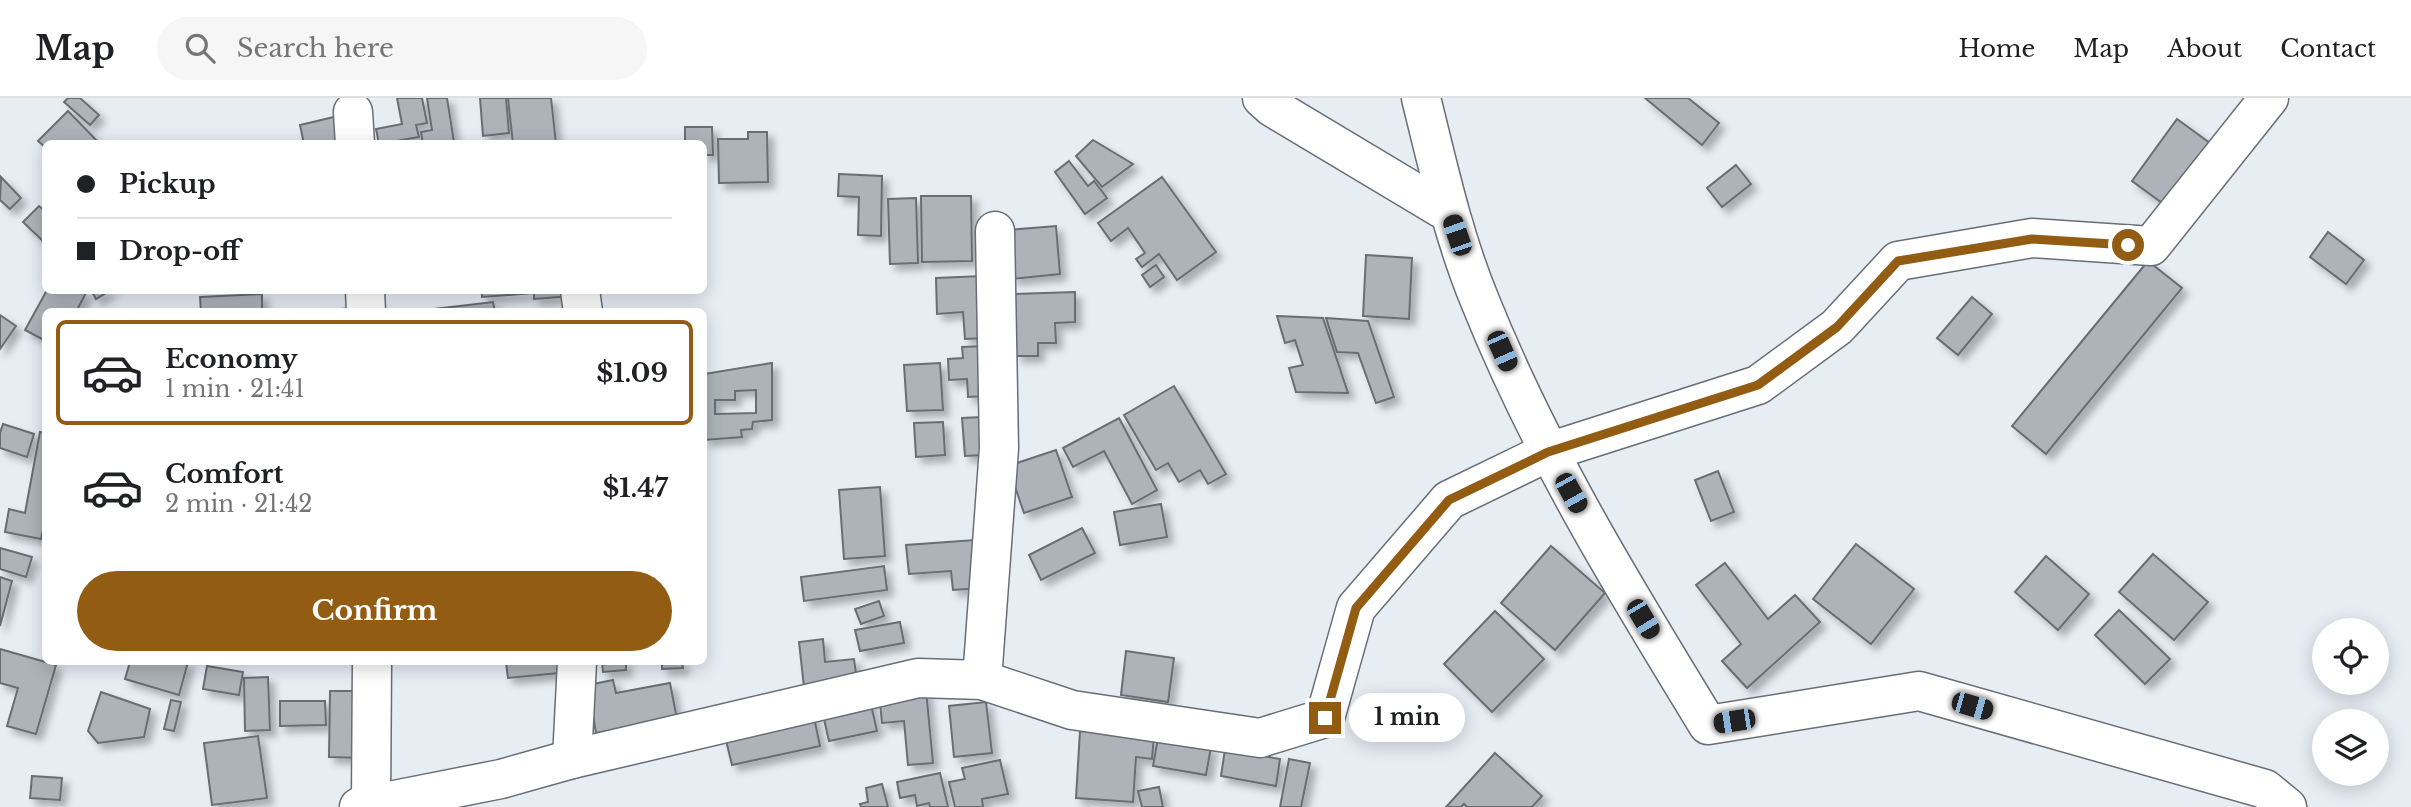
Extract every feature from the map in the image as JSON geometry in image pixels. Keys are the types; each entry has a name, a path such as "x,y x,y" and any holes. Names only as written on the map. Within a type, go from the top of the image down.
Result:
{"street":[{"path":"1262,98 1272,107 1449,213"},
{"path":"1421,98 1449,213 1479,300 1548,452 1617,576 1708,725 1919,691 2264,789 2287,807"},
{"path":"372,665 365,805 504,793 572,759 918,678 982,680 1072,710 1260,738 1325,718 1356,608 1449,500 1548,452 1758,385 1837,327 1898,261 2032,239 2151,246 2269,98"},
{"path":"982,680 999,448 995,231"},
{"path":"572,759 577,665"}],"building":[{"path":"68,98 80,98 99,115 90,125 64,102"},
{"path":"397,98 422,98 427,123 416,125 419,137 378,140 376,129 402,124"},
{"path":"427,98 447,98 454,140 422,140 421,132 432,130"},
{"path":"480,98 506,98 509,133 483,136"},
{"path":"508,98 551,98 556,140 513,140"},
{"path":"1645,98 1688,98 1719,123 1702,145"},
{"path":"68,111 96,140 42,140 42,144 38,141"},
{"path":"338,116 343,140 303,140 300,125"},
{"path":"2177,119 2214,146 2169,208 2132,181"},
{"path":"685,127 712,127 713,155 707,155 707,140 685,140"},
{"path":"748,132 767,132 768,182 719,183 718,139 748,139"},
{"path":"1093,140 1133,164 1102,187 1076,156"},
{"path":"1069,161 1088,186 1094,181 1107,198 1085,214 1055,172"},
{"path":"1736,165 1751,184 1722,207 1707,188"},
{"path":"839,174 882,176 881,236 858,235 859,197 838,196"},
{"path":"1,177 21,198 10,209 0,200"},
{"path":"1162,177 1216,252 1177,280 1159,254 1142,267 1136,259 1145,253 1128,228 1111,241 1098,223"},
{"path":"921,196 971,196 972,261 922,262"},
{"path":"916,198 918,263 890,264 888,199"},
{"path":"39,206 42,209 42,240 23,222"},
{"path":"1056,226 1060,274 1012,279 1008,230"},
{"path":"2328,232 2364,260 2346,284 2310,257"},
{"path":"1366,255 1412,258 1409,319 1363,316"},
{"path":"2148,261 2182,288 2046,454 2012,426"},
{"path":"1156,265 1164,277 1150,287 1142,275"},
{"path":"982,276 986,338 965,339 963,312 937,314 936,278"},
{"path":"1075,292 1075,322 1055,323 1056,343 1038,343 1038,356 1016,356 1014,294"},
{"path":"45,294 85,294 78,308 42,308 42,339 25,330"},
{"path":"262,294 262,308 201,308 200,297"},
{"path":"482,294 521,294 482,297"},
{"path":"534,294 572,294 572,296 534,299"},
{"path":"1972,297 1992,314 1958,355 1937,338"},
{"path":"493,302 494,308 443,308"},
{"path":"0,315 16,326 0,349"},
{"path":"1277,316 1323,318 1348,393 1296,392 1289,368 1303,365 1295,340 1285,343"},
{"path":"1326,318 1368,321 1394,397 1376,403 1358,353 1337,352"},
{"path":"984,346 987,396 968,397 967,379 949,380 948,359 963,358 962,347"},
{"path":"772,363 772,420 753,422 752,429 741,430 742,437 707,440 707,374","holes":["756,390 756,413 715,414 715,400 735,400 735,391"]},
{"path":"940,363 943,410 907,411 904,365"},
{"path":"1174,386 1226,474 1208,484 1200,470 1179,482 1168,463 1156,470 1124,415"},
{"path":"982,417 984,455 965,456 962,418"},
{"path":"1119,418 1157,490 1132,504 1104,451 1073,467 1063,448"},
{"path":"943,422 945,455 916,457 914,423"},
{"path":"3,424 34,434 27,457 0,448"},
{"path":"42,432 41,539 5,532 9,509 25,513"},
{"path":"1056,450 1072,497 1024,513 1008,466"},
{"path":"1718,471 1734,512 1711,521 1695,480"},
{"path":"880,487 885,556 844,559 839,490"},
{"path":"1161,504 1167,537 1120,545 1114,512"},
{"path":"1082,528 1095,553 1041,580 1029,555"},
{"path":"975,540 980,588 953,590 951,571 909,574 906,545"},
{"path":"1856,544 1914,589 1871,644 1813,599"},
{"path":"1551,546 1605,593 1555,650 1501,603"},
{"path":"0,548 32,557 26,577 0,569"},
{"path":"2153,554 2208,602 2174,640 2119,592"},
{"path":"2046,556 2089,594 2058,630 2015,592"},
{"path":"1725,563 1768,619 1795,595 1820,622 1747,688 1722,661 1741,644 1696,585"},
{"path":"884,566 887,590 804,601 801,577"},
{"path":"0,577 12,581 0,626"},
{"path":"879,601 884,616 861,624 855,609"},
{"path":"2119,610 2170,659 2145,684 2095,635"},
{"path":"1495,611 1544,659 1492,712 1444,664"},
{"path":"900,622 904,643 860,651 855,630"},
{"path":"823,639 825,662 854,659 857,681 804,687 799,642"},
{"path":"0,649 42,661 42,665 56,665 36,734 7,726 18,688 0,683"},
{"path":"1126,651 1174,658 1168,702 1121,695"},
{"path":"129,665 187,665 179,695 125,679"},
{"path":"506,665 568,665 569,672 508,678"},
{"path":"602,665 626,665 626,670 603,672"},
{"path":"662,665 682,665 683,668 662,669"},
{"path":"207,666 243,672 239,695 203,689"},
{"path":"268,677 270,730 245,731 244,678"},
{"path":"613,680 616,693 670,683 677,719 596,733 588,685"},
{"path":"926,690 933,763 908,765 904,721 882,723 879,693"},
{"path":"330,691 363,691 362,758 329,757"},
{"path":"101,692 150,709 144,737 98,743 88,731"},
{"path":"869,696 877,731 829,741 821,706"},
{"path":"171,700 181,702 174,731 164,729"},
{"path":"280,701 325,701 326,725 280,726"},
{"path":"986,702 992,753 954,757 949,706"},
{"path":"812,708 820,746 732,765 723,728"},
{"path":"1080,731 1154,735 1152,759 1136,757 1133,802 1076,798"},
{"path":"258,736 267,798 212,805 204,743"},
{"path":"1158,738 1211,747 1206,775 1153,766"},
{"path":"1225,749 1280,759 1276,786 1221,776"},
{"path":"1495,753 1542,796 1532,807 1467,807 1464,804 1461,807 1446,807"},
{"path":"1289,759 1310,763 1301,807 1280,807"},
{"path":"1000,760 1008,794 982,799 983,807 955,807 949,782 965,779 962,768"},
{"path":"940,773 948,807 930,807 929,803 917,806 915,795 900,798 897,782"},
{"path":"32,776 62,778 60,800 30,798"},
{"path":"882,784 888,807 861,807 860,804 868,802 866,788"},
{"path":"1159,787 1163,807 1142,807 1138,791"}],"route":[{"path":"1325,718 1356,608 1449,500 1548,452 1758,385 1837,327 1898,261 2032,239 2128,245"}]}
